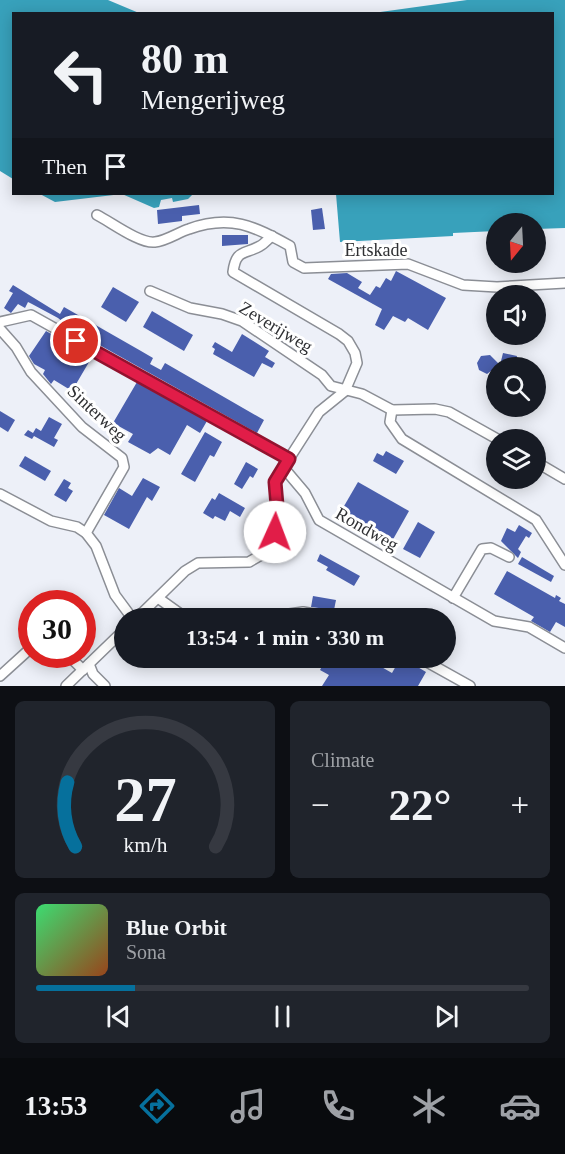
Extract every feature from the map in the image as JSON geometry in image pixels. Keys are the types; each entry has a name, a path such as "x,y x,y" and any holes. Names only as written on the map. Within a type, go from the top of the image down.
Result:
{"street":[{"name":"Ertskade","path":"97,214 144,241 156,242 204,224 229,221 260,229 290,246 293,262 304,268 408,264 463,285 497,287 565,283"},
{"path":"148,608 185,571 198,563 249,562 261,555 272,540 278,525 275,482 318,412 345,391 357,363 356,353 348,341 233,272 235,260 241,253 261,246 272,236"},
{"name":"Zeverijweg","path":"150,291 190,308 242,321 322,375 331,386 362,394 392,410"},
{"path":"0,322 31,315 286,463"},
{"name":"Sinterweg","path":"0,329 16,347 31,372 82,427 122,458 124,466 86,533"},
{"path":"486,433 450,412 435,409 392,410 390,422 402,439 536,520 565,565"},
{"name":"Rondweg","path":"286,463 319,519 494,621 529,627 565,648"},
{"path":"546,468 565,478"},
{"path":"0,494 51,521 77,527 86,533 96,546 115,595 125,608"},
{"path":"453,598 482,549 491,548 509,557"},
{"path":"158,598 172,608"},
{"path":"96,657 114,640"},
{"path":"0,676 18,660"},
{"path":"66,686 85,668"},
{"path":"87,668 105,686"},
{"path":"438,668 470,686"}],"water":[{"path":"0,0 108,0 137,12 12,12 12,178 0,171"},
{"path":"467,0 565,0 565,228 546,229 546,213 486,213 486,231 453,233 453,236 340,242 336,195 554,195 554,12 380,12"},
{"path":"42,195 114,195 55,202"},
{"path":"124,195 192,195 188,199 173,202 172,198 161,200 159,207 154,208"}],"building":[{"path":"199,205 200,214 182,216 182,221 158,224 157,210"},
{"path":"322,208 325,229 313,230 311,210"},
{"path":"222,235 248,235 248,244 222,246"},
{"path":"396,271 446,298 428,330 408,318 405,322 393,316 384,330 375,325 382,309 328,279 331,274 347,273 362,282 358,288 370,295 376,286 380,288 386,278 391,281"},
{"path":"13,285 60,314 64,307 153,358 150,364 161,370 165,363 264,420 257,433 62,324 63,322 58,318 28,302 25,308 18,304 11,313 4,308 13,293 9,291"},
{"path":"113,287 139,302 126,322 101,307"},
{"path":"152,311 193,335 184,351 143,327"},
{"path":"46,331 81,351 78,356 89,362 72,391 54,380 51,384 43,374 45,370 34,364 29,356"},
{"path":"242,334 269,351 265,357 275,363 272,368 262,363 254,377 213,354 215,349 212,347 215,342 232,352"},
{"path":"503,353 517,356 517,357 502,357"},
{"path":"490,355 492,357 486,357 486,374 479,370 477,363 481,356"},
{"path":"137,382 207,421 200,433 187,425 170,455 158,448 150,454 128,442 133,434 113,423"},
{"path":"0,411 15,420 8,432 0,427"},
{"path":"49,417 62,424 54,438 58,440 54,447 34,436 32,439 24,435 28,430 33,433 36,428 41,431"},
{"path":"205,432 222,442 214,457 210,455 195,482 181,474"},
{"path":"386,451 404,461 396,474 373,461 377,453 383,456"},
{"path":"25,456 51,471 45,481 19,466"},
{"path":"246,462 258,469 253,478 250,476 242,489 234,484"},
{"path":"143,478 160,487 152,501 147,497 129,529 104,515 119,488 132,496"},
{"path":"64,479 71,483 68,488 73,491 66,502 54,495"},
{"path":"358,482 409,511 391,543 340,513"},
{"path":"219,493 245,508 240,517 230,511 225,521 215,516 213,519 203,513 212,498 215,500"},
{"path":"418,522 435,532 420,558 403,549"},
{"path":"519,525 532,533 529,538 526,536 518,549 521,552 518,558 501,541 507,528 515,532"},
{"path":"320,554 360,576 354,586 326,570 328,567 317,561"},
{"path":"522,557 554,576 551,582 518,564"},
{"path":"507,571 555,598 556,595 561,598 559,601 565,604 565,627 556,622 550,632 531,621 534,617 494,594"},
{"path":"313,596 336,600 334,608 311,607"},
{"path":"321,668 383,668 392,673 395,668 419,668 426,672 418,686 322,686 329,675 320,670"}],"route":[{"path":"76,341 289,459 275,482 278,525 275,532"}]}
